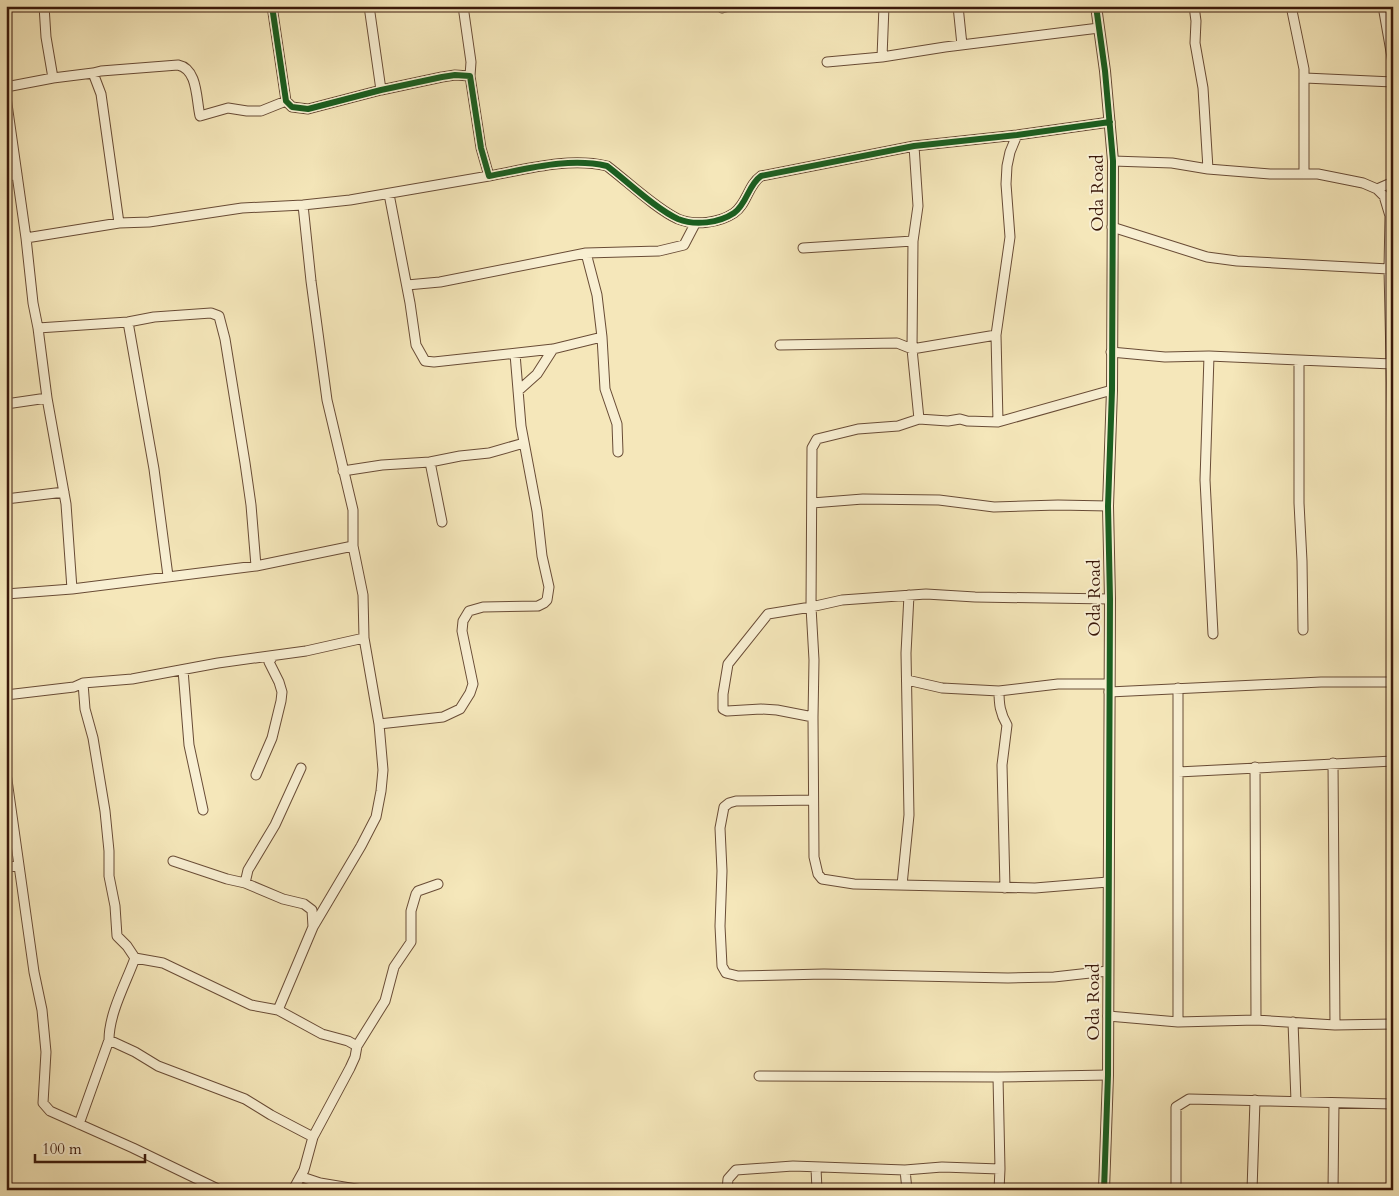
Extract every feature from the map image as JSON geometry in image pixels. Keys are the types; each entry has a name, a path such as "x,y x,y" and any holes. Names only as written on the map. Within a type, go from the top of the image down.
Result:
{"street":[{"path":"44,6 46,37 54,78"},
{"path":"272,6 286,101 292,108 308,109 380,90 455,75 470,76"},
{"path":"369,6 380,90"},
{"path":"463,6 471,62 470,76 481,148 490,176"},
{"path":"882,57 884,6"},
{"path":"958,6 962,45"},
{"name":"Oda Road","path":"1096,6 1113,161 1112,390 1108,506 1110,599 1108,1075 1104,1190"},
{"path":"1194,6 1196,21 1195,43 1203,88 1202,100 1208,169"},
{"path":"1291,6 1305,78 1304,173"},
{"path":"1305,78 1389,82 1393,64 1383,6"},
{"path":"827,62 882,57 1099,28"},
{"path":"6,88 101,71 178,65 184,66 188,70 194,83 200,116 228,108 261,111 286,101"},
{"path":"94,73 101,94 119,223"},
{"path":"6,97 26,238 33,303 47,398 64,492 72,589"},
{"path":"26,238 119,223 149,222 242,208 303,205 389,194 544,166 593,162 607,166 678,219 695,224 724,218 735,212 744,203 754,183 761,176 914,146 1017,135 1110,122"},
{"path":"998,422 996,336 1010,237 1006,184 1010,152 1017,135"},
{"path":"914,146 918,206 913,241 912,349 918,419"},
{"path":"1113,161 1172,163 1208,169 1270,174 1304,173 1353,180 1377,188 1384,196 1390,216 1389,270 1393,451"},
{"path":"6,176 17,174"},
{"path":"1377,188 1393,182"},
{"path":"389,194 416,345 425,361 434,362 553,349 602,336"},
{"path":"278,1010 313,927 376,817 383,770 379,724 364,638 363,595 353,546 353,510 327,400 303,205"},
{"path":"406,285 440,282 586,253 659,251 684,245 695,224"},
{"path":"1112,227 1207,257 1237,261 1389,270"},
{"path":"803,248 913,241"},
{"path":"586,253 597,295 602,336 605,389 617,424 618,452"},
{"path":"38,328 128,322 154,317 211,313 219,316 225,339 245,463 251,505 256,566"},
{"path":"128,322 154,469 168,576"},
{"path":"780,345 898,343 912,349 996,336"},
{"path":"518,391 537,374 553,349"},
{"path":"1111,352 1165,357 1209,356 1392,364"},
{"path":"379,724 443,717 460,709 473,684 462,631 463,621 466,614 470,611 483,607 538,606 544,604 547,600 548,580 542,556 524,443 514,354"},
{"path":"1209,356 1205,480 1212,634"},
{"path":"1299,361 1299,503 1303,569 1303,630"},
{"path":"1108,882 1035,888 854,884 822,879 818,874 814,857 813,800 812,448 818,439 858,429 898,426 918,419 948,421 960,419 966,421 998,422 1112,390"},
{"path":"6,404 47,398"},
{"path":"343,471 382,464 430,462 489,453 524,443"},
{"path":"430,462 442,522"},
{"path":"1393,474 1393,501"},
{"path":"6,498 64,492"},
{"path":"812,503 863,499 939,500 994,507 1108,506"},
{"path":"6,594 72,589 256,566 353,546"},
{"path":"813,718 777,710 727,711 723,709 728,664 762,618 771,613 842,600 926,594 975,597 1110,599"},
{"path":"902,885 909,815 908,596"},
{"path":"1393,600 1393,614"},
{"path":"6,695 74,687 83,683 124,680 326,648 364,638"},
{"path":"256,775 272,738 281,701 282,692 279,682 269,662 272,656"},
{"path":"183,670 190,745 203,810"},
{"path":"907,680 942,688 1000,691 1058,684 1109,688 1178,688 1321,682 1393,682"},
{"path":"83,683 85,708 93,738 105,810 109,851 109,876 116,906 117,936 135,958 163,963 251,1005 278,1010 322,1034 348,1041 358,1046"},
{"path":"1178,688 1178,1022"},
{"path":"1000,691 999,704 1001,715 1007,725 1002,765 1005,888"},
{"path":"1178,772 1393,761"},
{"path":"1332,763 1335,1025"},
{"path":"245,883 248,870 276,825 301,768"},
{"path":"1255,768 1256,1020"},
{"path":"6,773 34,972 42,1010 46,1052 43,1103 50,1111 220,1190"},
{"path":"813,800 736,801 724,807 720,828 722,871 720,926 722,966 726,973 738,976 824,974 1008,978 1054,977 1108,971"},
{"path":"173,862 245,883 283,899 308,906 312,910 313,927"},
{"path":"6,867 19,866"},
{"path":"293,1190 302,1177 313,1137 353,1062 358,1046 385,1001 394,968 411,942 411,911 416,894 418,891 438,884"},
{"path":"79,1124 109,1040 109,1030 124,985 135,958"},
{"path":"1108,1016 1178,1022 1256,1020 1335,1025 1393,1024"},
{"path":"1293,1022 1296,1101"},
{"path":"109,1040 135,1052 158,1066 245,1099 313,1137"},
{"path":"759,1076 998,1077 1108,1075"},
{"path":"998,1077 999,1190"},
{"path":"1176,1190 1176,1108 1189,1099 1393,1104"},
{"path":"1252,1190 1256,1100"},
{"path":"1333,1190 1334,1103"},
{"path":"727,1190 728,1179 736,1170 793,1166 905,1170 942,1167 1000,1169"},
{"path":"816,1168 817,1190"},
{"path":"905,1170 907,1190"},
{"path":"302,1177 320,1186 362,1190"}],"cycle path":[{"path":"272,6 286,101 292,107 308,109 381,90 442,77 455,75 470,76 481,148 489,176 563,163 607,166 660,209 678,219 699,223 714,221 734,213 742,205 753,184 761,176 914,146 1017,135 1110,122"},
{"path":"1096,6 1105,71 1113,161 1112,390 1108,506 1110,599 1108,1075 1104,1190"}]}
